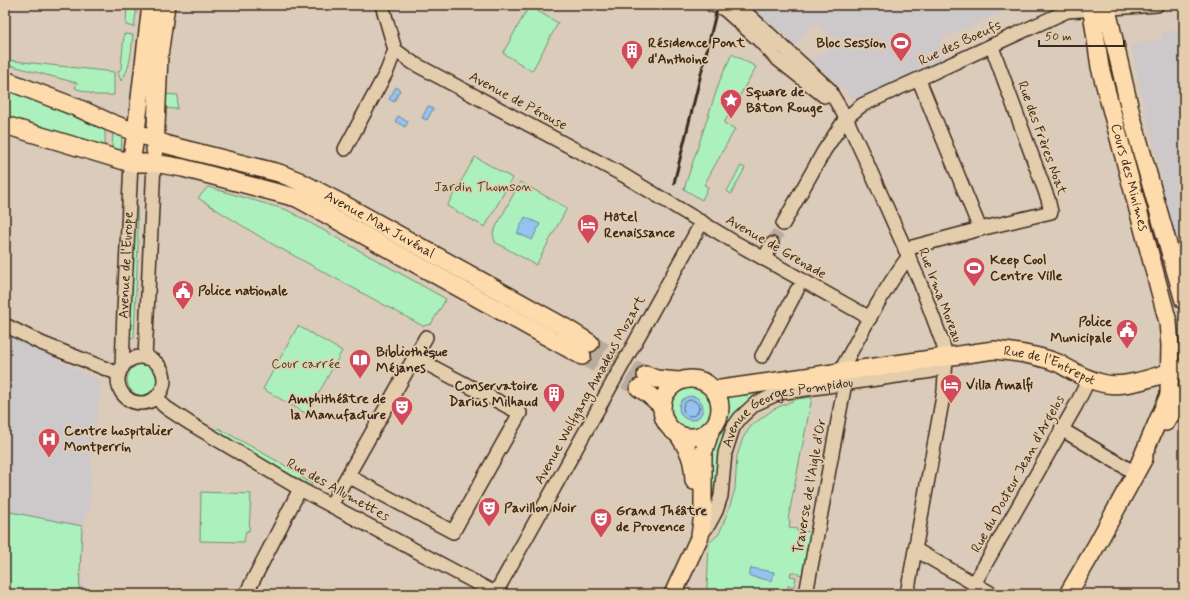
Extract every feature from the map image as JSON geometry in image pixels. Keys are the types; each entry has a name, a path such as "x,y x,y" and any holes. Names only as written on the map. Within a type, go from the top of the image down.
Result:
{"main road":[{"path":"131,163 151,5"},
{"path":"154,163 159,56 166,5"},
{"name":"Cours des Minimes","path":"1099,7 1184,302"},
{"name":"Cours des Minimes","path":"1099,7 1100,67 1168,322 1170,345 1179,373 1176,399"},
{"name":"Avenue Max Juvénal","path":"5,80 168,145 279,173 299,181 552,320 586,349 297,198 183,168 154,163 131,163 5,125"},
{"name":"Rue de l'Entrepot","path":"946,361 994,350 1022,353 1053,362 1089,379 1106,384 1119,385 1132,383 1151,377 1179,373"},
{"name":"Avenue Georges Pompidou","path":"714,390 842,378 946,361"},
{"path":"662,406 648,394 642,382 656,379 679,381 694,378 702,380 709,384 714,390 719,400 720,410 717,421 711,429 703,454 703,514 700,536 673,594"},
{"path":"660,594 686,547 693,524 695,500 694,469 691,455 678,434 666,422 662,406 664,396 671,387 679,381"},
{"path":"1068,594 1096,546 1176,399"},
{"path":"678,434 695,437 711,429"}],"street":[{"path":"345,149 387,71 395,50 382,5"},
{"name":"Rue des Boeufs","path":"783,224 821,155 846,118 862,105 992,47 1067,11 1099,7 1157,5"},
{"name":"Rue Irma Moreau","path":"718,7 745,8 799,63 830,90 846,118 920,280 943,344 946,361 944,391 907,594"},
{"name":"Rue Irma Moreau","path":"718,7 760,41 776,58 824,96 831,94"},
{"name":"Rue des Frères Noat","path":"907,252 980,229 1051,212 1048,199 992,47"},
{"name":"Avenue de Pérouse","path":"395,50 413,63 593,158 667,202"},
{"path":"919,80 980,229"},
{"name":"Avenue de l'Europe","path":"121,371 131,163"},
{"name":"Avenue de l'Europe","path":"145,358 154,163"},
{"name":"Avenue de Grenade","path":"667,202 764,259 870,318"},
{"name":"Avenue Wolfgang Amadeus Mozart","path":"496,594 702,222"},
{"path":"764,259 772,244"},
{"name":"Traverse de l'Aigle d'Or","path":"806,594 842,378 870,318 907,252"},
{"path":"762,356 797,290"},
{"path":"5,325 41,343 121,371"},
{"path":"331,505 426,337"},
{"path":"348,476 453,532 520,413 414,357"},
{"path":"145,358 155,362 160,367 163,374 164,383 162,390 152,400 141,403 132,401 126,397 121,390 119,382 121,371 126,363 132,359 145,358"},
{"name":"Avenue Georges Pompidou","path":"700,536 709,524 721,496 725,453 728,440 733,428 740,418 755,404 779,393 842,378"},
{"name":"Rue du Docteur Jean d'Argelos","path":"974,584 1076,405 1089,379"},
{"name":"Rue des Allumettes","path":"152,400 163,405 191,424 300,488 496,594"},
{"path":"1061,429 1092,448 1137,470"},
{"path":"246,594 300,488"},
{"path":"916,550 992,594"}],"shaded area":[{"path":"757,5 1019,5 940,39 945,63 857,100 809,60 842,43 841,40 829,35 813,22 795,46 755,9"},
{"path":"1184,30 1184,265 1169,213 1131,45 1163,39 1163,31"},
{"name":"Centre hospitalier Montperrin","path":"5,333 101,382 91,464 89,510 84,518 81,578 83,582 82,594 5,594"}],"green space":[{"path":"127,5 137,5 134,27 126,25"},
{"path":"529,6 558,23 532,71 503,53"},
{"path":"124,34 133,35 129,65 121,81 118,72 121,69"},
{"path":"732,54 756,67 724,123 735,129 704,185 708,187 702,200 684,189 720,80"},
{"path":"5,60 114,72 114,95 95,95 75,88 77,83 5,64"},
{"path":"5,88 105,130 105,147 5,118"},
{"path":"162,94 178,95 177,109 161,108"},
{"path":"113,132 122,136 121,151 119,152 112,150"},
{"name":"Jardin Thomson","path":"475,157 512,178 485,227 447,206"},
{"path":"741,166 745,168 731,194 727,191"},
{"path":"520,182 567,208 536,265 495,242 493,233"},
{"path":"208,187 287,210 446,299 431,324 423,326 267,241 198,198"},
{"path":"133,204 137,204 138,244 134,338 127,337"},
{"name":"Cour carrée","path":"298,326 342,351 307,414 263,389"},
{"path":"143,364 154,369 159,380 154,391 143,396 132,391 127,380 132,369"},
{"path":"690,387 705,393 711,408 705,423 690,429 675,423 669,408 675,393"},
{"path":"753,392 756,400 747,407 715,501 708,500 707,462 710,449 724,414 725,398"},
{"path":"812,397 788,519 790,520 789,528 797,529 797,531 812,532 802,575 791,572 790,576 796,577 794,586 788,586 787,594 726,594 707,590 709,543 719,534 729,509 735,489 737,456 743,438 751,426 774,409 797,399"},
{"path":"218,428 302,475 301,477 312,484 311,486 216,432"},
{"path":"201,492 251,494 249,531 246,531 244,542 200,541"},
{"path":"5,511 82,526 79,594 5,594"}],"water":[{"path":"396,87 400,90 394,102 389,99"},
{"path":"428,106 433,109 427,120 422,118"},
{"path":"398,116 408,122 405,127 395,121"},
{"path":"525,217 540,224 532,240 517,233"},
{"path":"691,396 700,399 703,408 700,417 691,420 682,417 679,408 682,399"},
{"path":"751,568 774,572 772,581 749,576"}],"tunnel":[{"path":"772,244 783,224"},
{"path":"590,343 646,375"},
{"path":"582,356 639,388"}],"railway":[{"path":"674,183 718,5"}],"place":[{"name":"Bloc Session","path":"901,62"},
{"name":"Résidence Pont d'Anthoine","path":"632,70"},
{"name":"Square de Bâton Rouge","path":"731,120"},
{"name":"Hôtel Renaissance","path":"588,244"},
{"name":"Keep Cool Centre Ville","path":"974,288"},
{"name":"Police nationale","path":"183,310"},
{"name":"Police Municipale","path":"1127,350"},
{"name":"Bibliothèque Méjanes","path":"360,380"},
{"name":"Villa Amalfi","path":"951,404"},
{"name":"Conservatoire Darius Milhaud","path":"554,414"},
{"name":"Amphithéâtre de la Manufacture","path":"402,426"},
{"name":"Centre hospitalier Montperrin","path":"49,458"},
{"name":"Pavillon Noir","path":"489,528"},
{"name":"Grand Théâtre de Provence","path":"601,538"}]}
